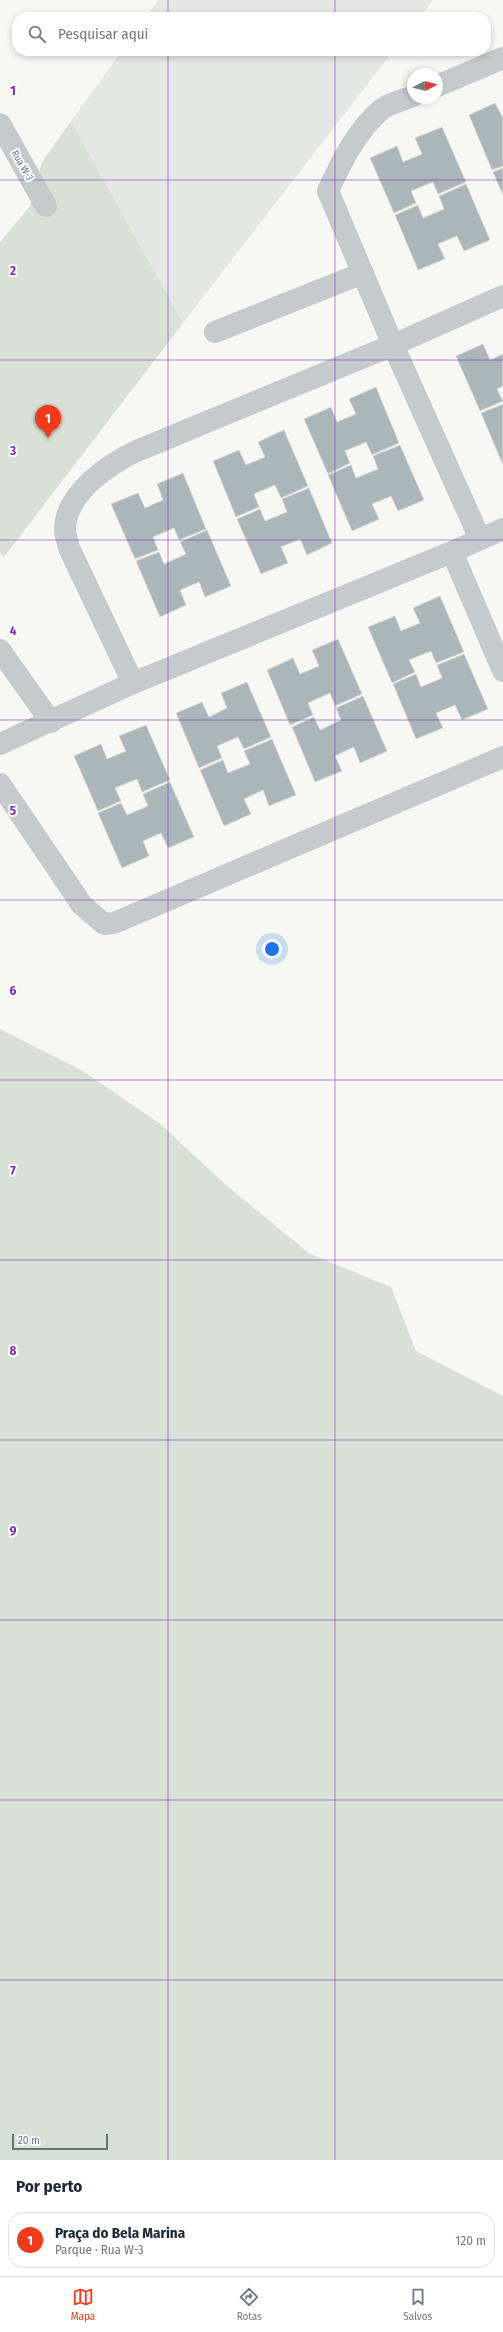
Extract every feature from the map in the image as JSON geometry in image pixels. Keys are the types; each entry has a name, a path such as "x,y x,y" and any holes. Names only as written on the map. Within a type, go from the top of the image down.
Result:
{"street":[{"path":"443,83 503,58"},
{"path":"407,98 383,108 361,132 342,161 328,190 393,345 480,539"},
{"name":"Rua W-3","path":"0,124 46,206"},
{"path":"215,332 363,273"},
{"path":"133,683 69,548 65,530 69,512 79,496 94,478 115,461 393,345 503,296"},
{"path":"0,744 51,722 133,683 452,552 503,529"},
{"path":"452,552 503,671"},
{"path":"0,650 51,722"},
{"path":"0,784 82,905 104,924 114,923 503,757"}],"shaded area":[{"path":"158,0 433,0 424,12 150,12"},
{"path":"118,56 389,56 183,323 71,121"},
{"path":"71,121 183,323 4,557 0,553 0,242 30,206 42,162"},
{"path":"0,1029 83,1071 159,1123 226,1185 310,1254 391,1287 416,1351 503,1396 503,2160 0,2160"}],"building":[{"path":"495,103 503,118 503,166 492,170 469,115"},
{"path":"442,127 466,182 438,194 433,182 411,191 416,203 394,213 370,158 397,146 403,162 422,154 415,138"},
{"path":"503,168 503,195 493,172"},
{"path":"466,184 490,240 464,251 457,236 438,244 445,259 418,270 395,215 418,205 423,218 444,209 439,196"},
{"path":"483,344 490,360 503,354 503,386 497,389 503,401 480,411 456,356"},
{"path":"376,387 399,443 372,455 366,442 345,451 350,463 328,474 304,419 331,407 337,422 356,414 349,399"},
{"path":"503,404 503,465 481,413"},
{"path":"284,430 308,486 281,498 275,485 254,494 259,507 236,517 213,461 239,450 246,465 265,457 258,442"},
{"path":"400,445 424,500 398,511 391,496 372,504 379,519 352,531 328,475 351,465 356,478 378,469 373,456"},
{"path":"183,473 206,529 179,540 174,528 153,537 158,550 135,559 111,504 138,493 145,508 163,500 157,484"},
{"path":"309,488 332,543 307,555 300,539 281,547 288,563 261,574 237,519 260,509 265,521 287,512 282,499"},
{"path":"207,530 231,586 205,597 199,582 180,590 186,605 160,617 136,561 159,552 164,564 186,554 180,542"},
{"path":"440,596 464,652 436,663 431,651 409,660 415,672 392,683 368,627 395,616 401,631 420,623 413,608"},
{"path":"338,639 362,694 335,706 330,693 308,703 313,715 290,725 267,670 293,658 300,674 319,666 312,650"},
{"path":"464,654 488,709 462,720 455,705 436,713 443,728 416,739 393,684 416,674 421,687 442,678 437,665"},
{"path":"247,682 271,737 244,749 238,737 217,746 222,758 199,768 176,713 202,702 209,717 227,708 221,693"},
{"path":"363,696 387,751 360,763 354,747 335,756 342,771 315,782 292,727 314,717 320,730 341,720 336,708"},
{"path":"146,725 170,780 142,792 137,779 115,788 121,801 98,811 74,756 101,744 107,759 126,751 119,736"},
{"path":"272,739 296,795 269,806 263,790 244,799 251,814 224,826 200,770 223,760 228,773 250,764 244,751"},
{"path":"170,782 194,837 168,848 161,833 143,841 149,856 122,868 98,813 121,803 127,815 148,806 143,794"}],"place":[{"name":"Praça do Bela Marina","path":"48,438"}]}
